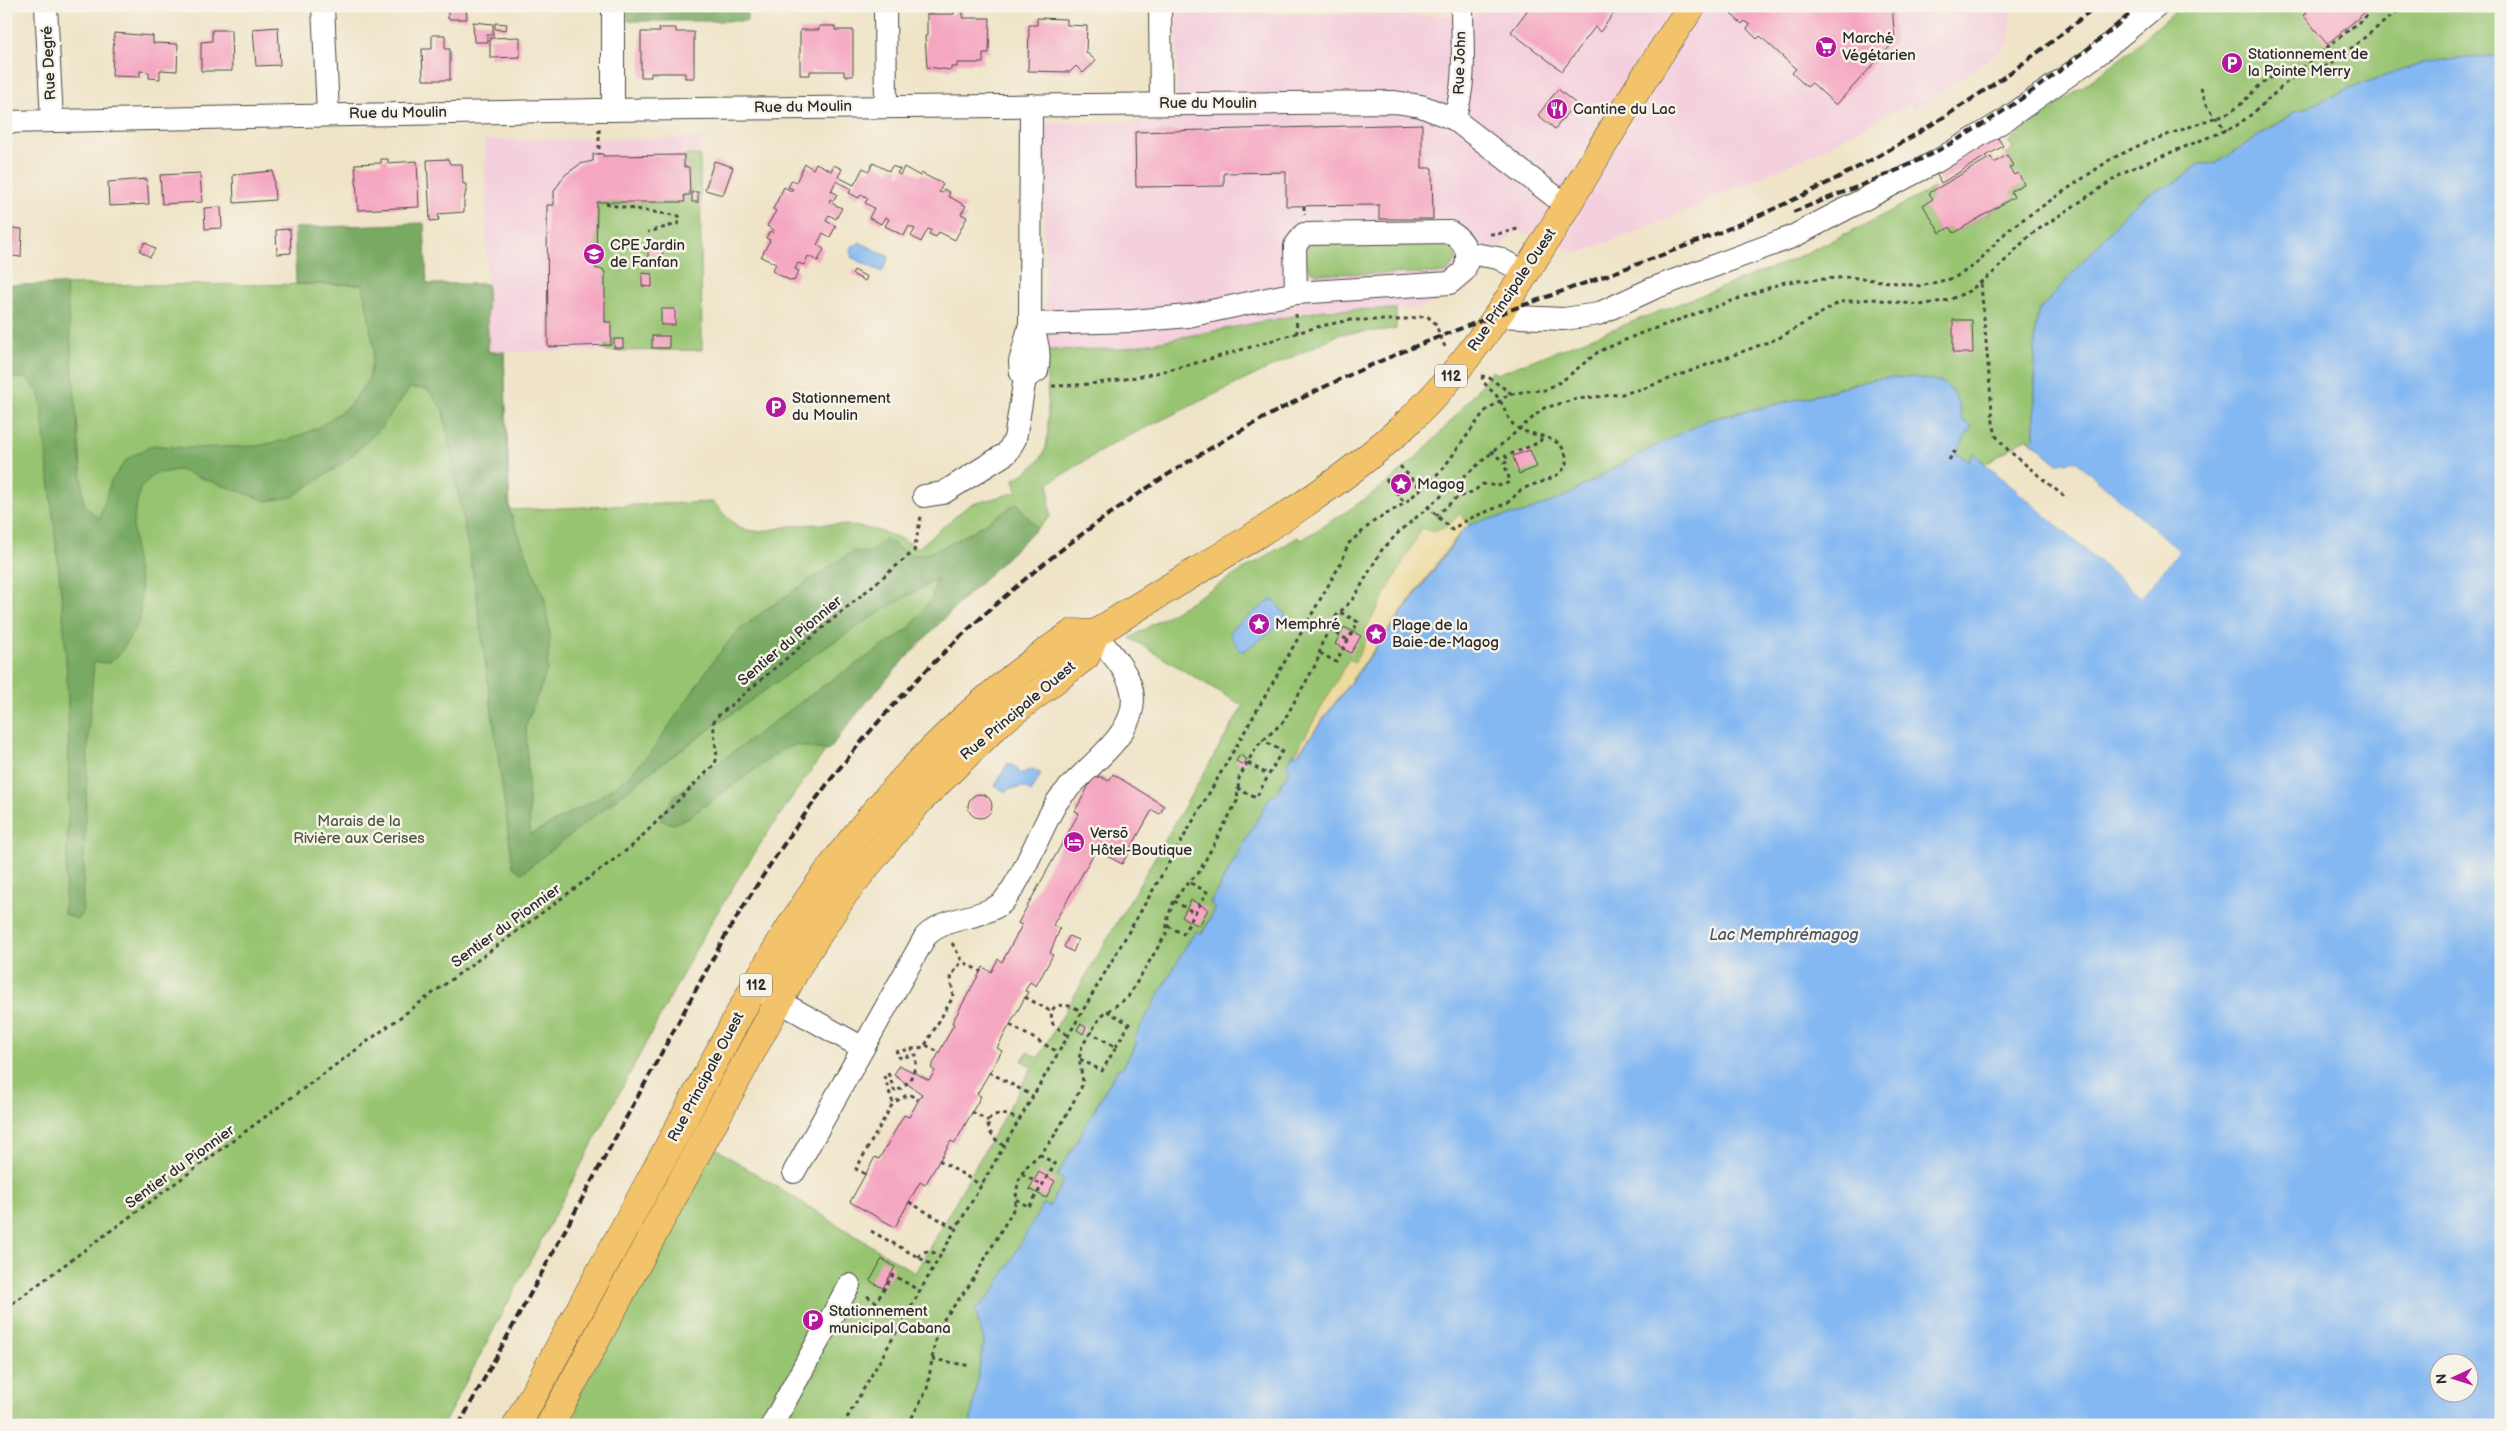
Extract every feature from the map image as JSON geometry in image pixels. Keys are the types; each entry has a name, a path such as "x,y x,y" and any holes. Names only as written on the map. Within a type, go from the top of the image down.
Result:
{"main road":[{"name":"Rue Principale Ouest","path":"517,1425 755,987 800,912 851,841 929,751 984,700 1042,654 1073,633 1095,634 1254,535 1369,456 1404,426 1464,361 1497,316 1526,273 1658,56 1692,6"},
{"name":"Rue Principale Ouest","path":"550,1425 778,1000 803,956 844,894 908,814 945,773 999,723 1086,656 1095,634"}],"street":[{"name":"Rue Degré","path":"46,6 52,120"},
{"path":"323,6 328,114"},
{"path":"613,6 613,110"},
{"path":"885,6 886,106"},
{"path":"1160,6 1161,104"},
{"name":"Rue John","path":"1454,119 1462,82 1462,6"},
{"path":"1497,316 1564,319 1598,314 1654,288 1792,237 1921,169 2005,120 2096,55 2156,6"},
{"name":"Rue du Moulin","path":"6,122 328,114 886,106 1395,102 1421,106 1454,119 1567,206"},
{"path":"924,496 943,493 1007,452 1015,439 1025,378 1021,373 1020,362 1030,324 1031,105"},
{"path":"1030,324 1133,321 1188,316 1296,293 1450,282 1464,271 1468,253 1464,244 1450,232 1304,234 1295,246 1296,293"},
{"path":"1468,253 1498,258 1526,273"},
{"path":"794,1172 925,936 933,929 991,910 1002,903 1057,803 1069,786 1104,755 1123,729 1132,702 1131,685 1095,634"},
{"path":"755,987 862,1048"},
{"path":"772,1425 848,1285"}],"path":[{"path":"908,1425 927,1389 936,1336 941,1323 976,1276 1012,1212 1018,1183 1022,1174 1032,1159 1048,1145 1083,1082 1079,1058 1082,1046 1090,1032 1107,1011 1118,1006 1128,997 1166,934 1168,916 1174,901 1199,872 1237,801 1239,778 1262,740 1283,722 1317,662 1329,630 1340,612 1354,598 1386,544 1427,506 1537,412 1550,406 1578,399 1635,391 1779,338 1840,302 1859,298 1906,304 1933,303 1956,297 1981,284 2030,236 2128,170 2226,131 2252,114 2298,72 2379,6"},
{"path":"843,1425 1067,1035 1208,797 1342,561 1348,544 1373,522 1405,503 1442,470 1484,412 1500,399 1512,394 1526,390 1545,390 1562,381 1598,352 1655,328 1785,282 1850,276 1920,286 1954,278 1975,265 2009,229 2111,159 2142,144 2216,118 2238,107 2260,85 2270,78 2330,65 2404,6"},
{"path":"2201,88 2206,103 2226,131"},
{"path":"606,202 610,205 679,216 680,220 677,224 648,232"},
{"path":"1981,284 1993,422 1996,436 2008,450 2067,499"},
{"path":"1025,378 1042,386 1108,383 1136,378 1321,326 1350,320 1398,320 1427,316 1435,322 1447,349"},
{"path":"1427,506 1452,530 1470,517 1505,504 1520,490 1556,476 1565,466 1566,453 1558,443 1519,429 1511,423 1500,399 1484,384 1482,377 1488,377 1512,394"},
{"path":"1492,451 1499,458 1540,442 1542,437"},
{"path":"1949,460 1954,452 1956,453"},
{"path":"1436,516 1455,499 1483,484 1497,486 1508,483 1510,481 1504,463 1508,462 1506,456"},
{"path":"1400,466 1421,489"},
{"path":"1386,479 1405,503"},
{"name":"Sentier du Pionnier","path":"6,1308 631,848 715,764 717,757 713,723 718,716 914,550 924,496"},
{"path":"1320,653 1336,662 1358,622 1340,612"},
{"path":"1329,630 1348,640"},
{"path":"1238,788 1256,798 1282,752 1262,740"},
{"path":"1248,763 1269,775"},
{"path":"1168,926 1183,934 1207,892 1189,882"},
{"path":"1174,901 1195,913"},
{"path":"945,925 957,955 962,961 980,972"},
{"path":"895,1052 924,1047 926,1045 953,997 951,976 962,961"},
{"path":"1025,997 1052,1012"},
{"path":"1052,1012 1064,1004 1081,1011"},
{"path":"1079,1058 1102,1071 1129,1024 1107,1011"},
{"path":"1052,1012 1053,1024 1067,1035"},
{"path":"1010,1025 1058,1052"},
{"path":"1090,1032 1116,1047"},
{"path":"926,1045 940,1052"},
{"path":"888,1073 895,1092 904,1086 913,1074 916,1055 895,1058"},
{"path":"989,1072 1033,1096"},
{"path":"884,1076 893,1103"},
{"path":"865,1174 856,1169 893,1103 909,1094 918,1100"},
{"path":"972,1112 989,1121"},
{"path":"1004,1146 990,1135 989,1121 994,1116 1003,1113 1019,1120"},
{"path":"1016,1199 1030,1207 1055,1164 1039,1154"},
{"path":"939,1160 981,1184"},
{"path":"1022,1174 1042,1185"},
{"path":"909,1202 956,1229"},
{"path":"871,1231 934,1266"},
{"path":"918,1257 923,1252 929,1251 940,1256"},
{"path":"848,1285 876,1302 893,1274 920,1291"},
{"path":"932,1359 971,1366"}],"shaded area":[{"path":"1477,6 2010,6 2011,40 2001,51 1915,110 1909,103 1813,154 1660,222 1579,253 1515,230 1472,287 1419,309 1324,310 1119,349 1046,350 1043,123 1177,121 1177,13 1476,16"},
{"name":"CPE Jardin de Fanfan","path":"700,138 702,350 488,352 485,140"}],"green space":[{"path":"628,6 747,6 747,21 628,21"},
{"path":"2181,6 2501,6 2501,55 2427,62 2355,86 2294,113 2215,164 2200,164 2176,182 2140,199 2038,312 2035,333 2035,437 2031,441 2027,438 1986,464 1974,453 1968,461 1956,453 1962,420 1959,405 1855,383 1817,395 1722,416 1645,451 1564,497 1523,513 1475,522 1465,528 1297,755 1294,753 1287,766 1290,769 1274,797 1271,795 1210,903 1217,907 1201,934 1196,931 1188,943 1134,1039 1137,1041 1122,1069 1118,1068 1057,1176 1064,1180 1049,1207 1043,1204 992,1295 975,1310 984,1340 970,1425 564,1425 713,1147 915,1273 1032,1067 1022,1061 1027,1052 1038,1058 1243,706 1130,638 1298,537 1301,540 1376,491 1399,473 1436,437 1492,371 1497,374 1787,262 1870,222 1934,188 1935,190 1929,193 1933,199 1923,205 1940,233 1950,227 1954,233 2014,198 2011,191 2024,184 2009,168 2013,166 2006,154 2013,149 2008,142 2124,56"},
{"path":"684,155 700,155 702,350 605,351 605,345 611,345 611,322 605,322 596,269 597,202 684,202 684,195 690,194 689,167 684,167"},
{"path":"424,223 427,284 487,284 488,352 504,352 509,510 545,600 550,636 547,671 526,725 530,835 596,799 625,779 652,751 714,660 734,635 762,612 853,551 871,553 885,538 907,553 915,555 924,554 966,535 1017,503 1037,528 902,662 828,751 796,745 783,749 689,817 673,824 660,820 675,795 820,688 909,629 932,598 937,579 888,607 823,649 657,767 522,873 513,867 475,586 443,410 427,389 410,388 381,428 345,462 292,497 266,501 179,470 154,474 140,489 133,523 135,556 141,589 140,620 119,655 109,663 94,662 89,724 82,915 77,919 64,914 69,744 67,676 60,580 40,394 27,378 6,378 6,285 66,284 84,505 99,519 111,481 127,459 153,445 184,448 257,446 291,439 319,427 349,406 369,379 374,349 363,284 296,284 294,228"},
{"path":"1448,241 1456,253 1456,261 1446,273 1317,274 1311,271 1305,264 1307,248 1313,243"},
{"name":"Marais de la Rivière aux Cerises","path":"487,284 488,352 504,352 510,510 713,502 734,523 749,530 763,531 814,524 845,525 876,530 918,548 969,505 1017,492 1014,479 1032,467 1043,455 1048,431 1046,350 1119,349 1324,310 1396,309 1396,329 1340,334 1114,443 1049,483 1050,517 953,607 883,679 839,732 755,852 698,945 443,1425 6,1425 6,285"}],"sand":[{"name":"Plage de la Baie-de-Magog","path":"1460,514 1469,525 1454,540 1297,755 1295,754 1349,659 1355,662 1369,635 1364,632 1422,528 1433,531 1438,530 1447,526"}],"water":[{"name":"Lac Memphrémagog","path":"2501,55 2501,1425 970,1425 984,1340 975,1310 992,1294 1043,1204 1049,1207 1064,1180 1057,1176 1119,1067 1122,1069 1137,1042 1134,1039 1188,943 1196,931 1202,934 1216,908 1210,904 1271,795 1275,796 1290,769 1286,766 1294,753 1297,755 1465,528 1475,522 1523,513 1564,497 1645,451 1708,420 1817,395 1874,379 1912,377 1942,382 1953,392 1959,405 1962,420 1972,426 1956,453 1968,461 1973,453 2141,597 2179,551 2075,461 2058,464 2031,441 2035,437 2035,333 2038,312 2132,206 2148,194 2176,182 2200,164 2215,164 2294,113 2355,86 2427,62"},
{"path":"859,242 889,257 882,272 851,257 852,252 849,250"},
{"path":"1271,600 1274,600 1287,617 1286,621 1244,651 1239,650 1230,634 1231,629"},
{"path":"1008,763 1017,768 1020,774 1033,769 1041,774 1031,792 1024,787 1008,789 1006,792 995,786"}],"pier":[{"path":"2029,440 2057,464 2075,461 2179,551 2141,597 1986,464 1988,462 2141,593 2176,551 2074,464 2056,466 2029,443"}],"building":[{"path":"448,6 466,6 467,19 448,19"},
{"path":"1526,6 1619,6 1600,32 1595,27 1562,71 1511,32 1529,8"},
{"path":"1729,6 1892,6 1895,41 1836,105 1812,83 1807,87 1792,73 1796,69 1760,36 1757,39 1747,29 1750,25 1745,21 1742,24 1731,14 1734,11"},
{"path":"2301,6 2368,6 2370,8 2327,44 2303,15 2307,13"},
{"path":"954,10 963,10 963,18 990,18 989,53 983,53 983,63 957,63 957,67 951,67 951,70 927,67 925,36 927,36 927,14 954,14"},
{"path":"1037,18 1067,19 1067,25 1087,26 1086,52 1096,61 1083,73 1076,66 1070,72 1028,71 1029,25 1037,25"},
{"path":"473,22 493,24 493,35 487,35 488,42 474,42"},
{"path":"495,23 507,24 506,30 495,29"},
{"path":"819,26 835,26 835,30 853,30 853,76 844,76 844,71 810,71 810,75 800,75 800,30 819,30"},
{"path":"278,27 280,65 256,66 253,29"},
{"path":"659,28 676,28 676,32 694,32 694,78 685,78 685,73 651,73 651,77 641,77 641,32 660,32"},
{"path":"212,30 231,30 232,71 201,71 201,42 212,41"},
{"path":"114,33 153,36 153,43 178,44 177,71 160,70 160,79 149,78 149,72 140,71 140,77 112,76"},
{"path":"432,35 445,35 445,49 450,49 450,80 423,80 422,49 432,49"},
{"path":"520,37 520,57 490,58 490,38"},
{"name":"Cantine du Lac","path":"1558,89 1575,103 1555,129 1538,115"},
{"path":"1422,124 1422,168 1432,168 1433,219 1379,219 1379,205 1286,206 1286,172 1224,173 1224,186 1136,187 1135,132"},
{"path":"1997,137 2003,146 1941,183 1936,173"},
{"path":"593,154 603,154 603,156 684,155 684,167 689,167 690,195 684,195 685,202 597,202 596,269 603,269 605,273 605,322 611,322 611,345 548,347 547,205 554,205 554,191 565,175 580,164 593,161"},
{"path":"2007,155 2013,166 2009,168 2014,175 2018,173 2024,184 2011,191 2014,197 1954,233 1950,227 1940,233 1923,205 1933,199 1929,193 1991,157 1994,163"},
{"path":"381,159 388,159 388,163 417,161 419,207 358,210 355,164 381,163"},
{"path":"448,159 450,164 462,164 463,184 466,184 464,212 438,214 439,220 430,221 427,160"},
{"path":"714,161 733,167 723,195 705,190"},
{"path":"816,163 831,171 834,165 842,169 838,177 854,185 863,168 869,171 873,163 889,171 892,166 900,169 897,173 900,175 904,167 920,176 921,173 943,184 939,192 942,193 944,189 950,193 948,196 966,206 961,214 967,217 955,240 939,232 936,237 929,234 931,230 928,229 921,242 911,236 915,229 909,226 904,236 885,226 889,219 885,217 881,224 869,218 874,208 865,203 868,198 861,194 859,198 849,193 851,189 836,181 831,191 837,194 833,201 830,199 829,202 842,208 836,219 829,215 826,221 836,226 830,237 823,233 817,245 824,249 818,261 808,256 804,265 798,263 795,269 799,271 794,281 789,280 772,271 776,264 761,257 770,240 766,238 770,231 773,233 774,230 767,226 776,211 773,209 784,187 791,191 793,189 788,187 792,180 796,182 805,164 813,169"},
{"path":"273,171 275,200 234,203 233,175"},
{"path":"200,173 202,202 162,204 160,175"},
{"path":"147,179 149,204 109,206 108,182"},
{"path":"692,192 698,192 698,202 692,202"},
{"path":"221,207 222,228 205,229 204,208"},
{"path":"13,228 22,229 21,257 12,256"},
{"path":"290,229 291,253 277,254 276,230"},
{"path":"145,242 155,249 150,257 140,251"},
{"path":"648,246 663,246 662,262 648,261"},
{"path":"854,270 867,277 865,281 852,274"},
{"path":"642,273 652,274 652,287 642,286"},
{"path":"661,309 675,309 675,325 661,325"},
{"path":"1953,320 1972,320 1973,353 1953,353"},
{"path":"652,336 669,336 669,348 652,348"},
{"path":"614,339 623,339 623,348 614,348"},
{"path":"1530,450 1537,467 1519,474 1513,456"},
{"path":"1344,627 1361,636 1351,653 1335,644"},
{"path":"1240,755 1247,759 1243,765 1236,761"},
{"path":"1113,774 1164,806 1160,814 1152,810 1122,864 1096,850 1053,925 1060,929 1050,953 1053,955 1036,986 1030,982 1025,991 1028,992 997,1048 1002,1051 977,1094 981,1096 955,1143 951,1141 925,1185 920,1182 895,1227 850,1202 875,1157 879,1159 904,1115 909,1117 922,1094 894,1075 899,1065 929,1080 935,1071 931,1068 954,1024 952,1023 983,967 991,972 998,959 1002,962 1022,925 1018,923 1079,813 1075,811 1094,776 1098,778 1099,776 1109,781"},
{"path":"980,794 989,797 992,806 989,815 980,818 971,815 968,806 971,797"},
{"path":"1191,900 1208,909 1199,926 1182,917"},
{"path":"1069,936 1078,940 1073,952 1064,947"},
{"path":"1080,1024 1086,1027 1083,1034 1077,1030"},
{"path":"1039,1172 1055,1181 1046,1198 1029,1189"},
{"path":"882,1259 895,1267 883,1288 870,1281"}],"railway":[{"path":"459,1425 724,938 748,898 828,783 884,716 944,653 1008,594 1076,539 1147,488 1221,442 1297,400 1418,345 1675,250 1769,211 1819,187 1868,162 1963,105 2009,74 2096,6"},
{"path":"1793,212 1913,163 1972,131 2060,71 2139,6"}],"place":[{"name":"Marché Végétarien","path":"1826,47"},
{"name":"Stationnement de la Pointe Merry","path":"2232,63"},
{"name":"Cantine du Lac","path":"1557,109"},
{"name":"CPE Jardin de Fanfan","path":"594,254"},
{"name":"Stationnement du Moulin","path":"776,407"},
{"name":"Magog","path":"1401,484"},
{"name":"Memphré","path":"1259,624"},
{"name":"Plage de la Baie-de-Magog","path":"1376,634"},
{"name":"Versō Hôtel-Boutique","path":"1074,842"},
{"name":"Stationnement municipal Cabana","path":"813,1320"}]}
